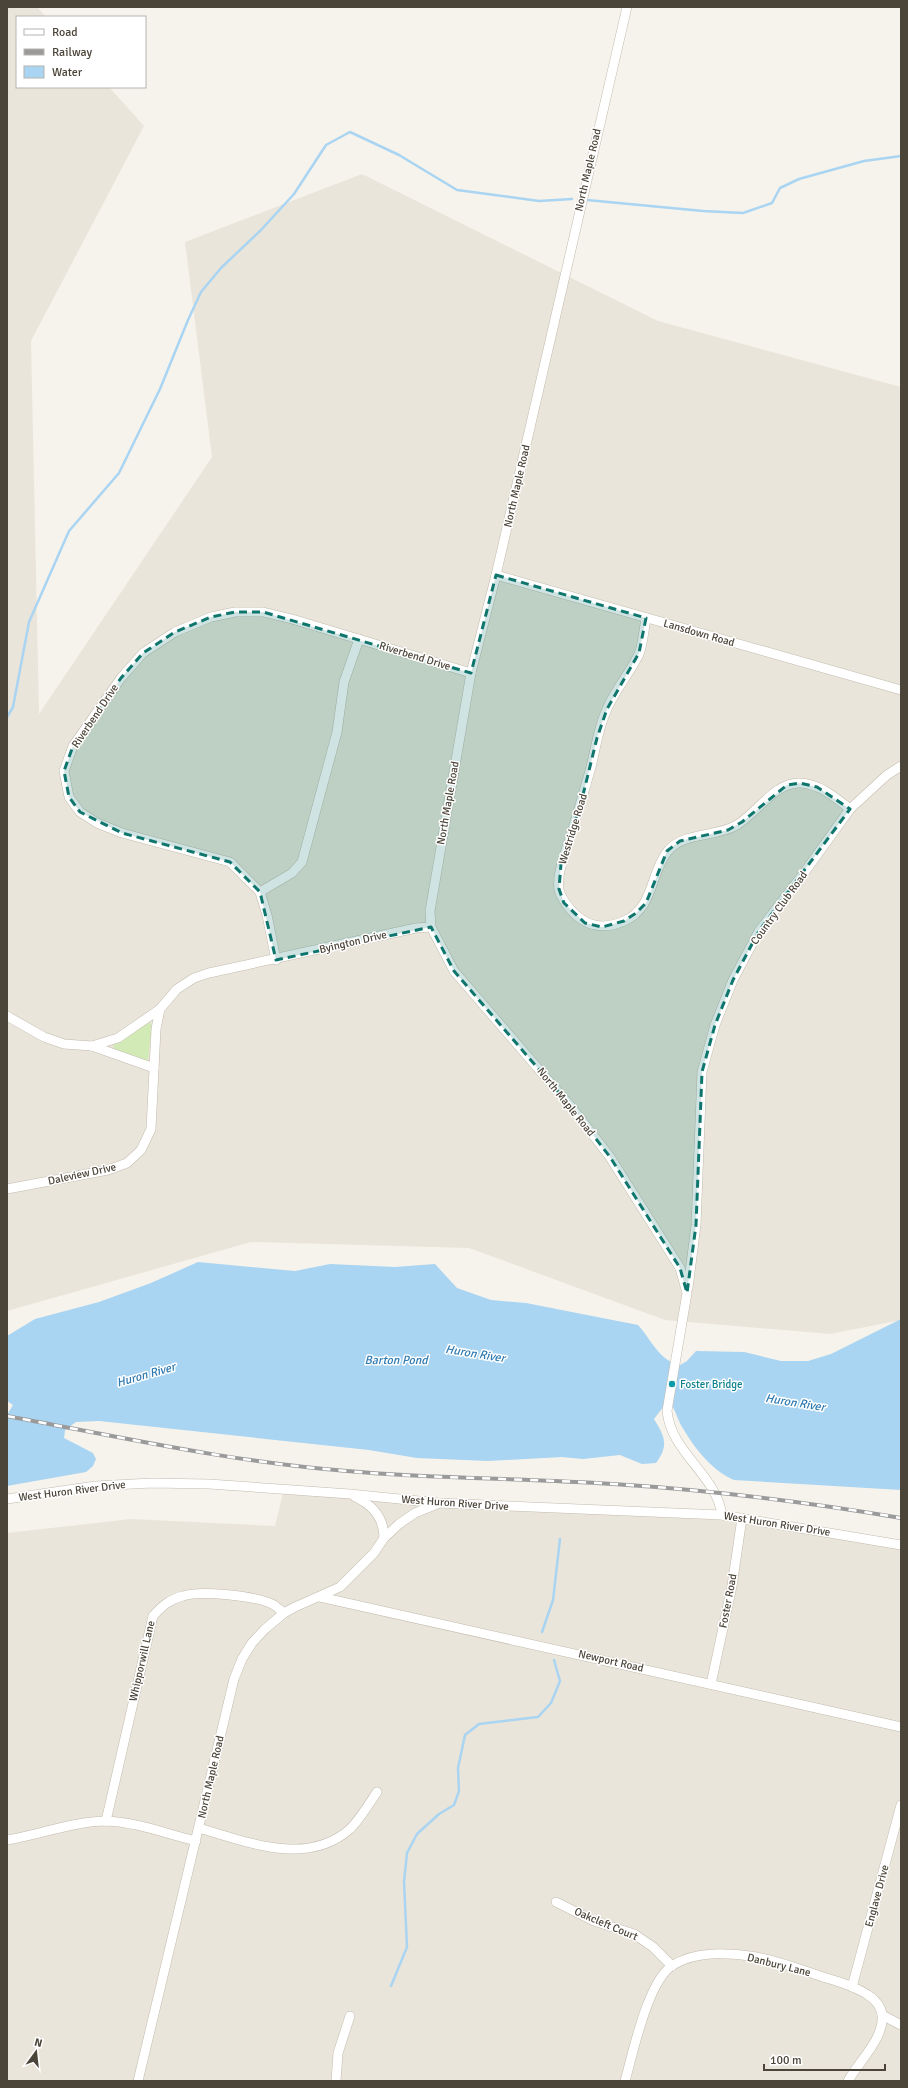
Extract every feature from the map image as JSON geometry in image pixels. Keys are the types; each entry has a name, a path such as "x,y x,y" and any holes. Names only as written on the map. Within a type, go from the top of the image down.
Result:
{"street":[{"name":"North Maple Road","path":"627,7 496,575 471,673 430,911 430,927 454,971 573,1109 610,1157 680,1268 687,1293 667,1411 672,1433 708,1480 719,1503 722,1515"},
{"name":"Lansdown Road","path":"496,575 901,690"},
{"name":"Riverbend Drive","path":"276,960 267,915 260,892 230,862 122,833 97,823 80,812 69,797 64,771 74,746 121,678 143,653 175,632 212,617 235,612 263,612 471,673"},
{"name":"Westridge Road","path":"646,618 639,653 607,709 597,738 581,803 561,864 559,889 564,903 576,916 585,923 602,927 624,921 636,913 646,903 659,865 667,851 680,842 728,830 742,822 774,792 787,785 800,783 817,787 850,809"},
{"path":"260,892 292,873 302,862 337,732 344,682 359,639"},
{"name":"Country Club Road","path":"687,1293 696,1225 702,1072 715,1025 732,980 758,931 804,873 850,809 887,775 901,766"},
{"name":"Byington Drive","path":"92,1046 118,1038 160,1009 177,988 194,978 237,967 276,960 416,928 430,927"},
{"name":"Daleview Drive","path":"7,1189 108,1170 127,1163 141,1150 151,1129 154,1098 154,1068 160,1009"},
{"path":"7,1016 44,1037 64,1044 92,1046 154,1068"},
{"name":"West Huron River Drive","path":"7,1499 95,1486 152,1483 209,1484 350,1494 439,1503 722,1515 901,1545"},
{"path":"350,1494 368,1503 380,1518 384,1529 384,1538"},
{"name":"North Maple Road","path":"138,2081 234,1679 242,1659 252,1642 284,1613 340,1588 374,1553 384,1538 415,1513 439,1503"},
{"name":"Foster Road","path":"711,1684 732,1586 742,1518"},
{"name":"Whipporwill Lane","path":"106,1821 153,1616 165,1603 184,1595 205,1594 255,1598 274,1604 284,1613"},
{"name":"Newport Road","path":"320,1597 901,1727"},
{"path":"199,1828 278,1849 300,1850 319,1847 333,1841 350,1828 377,1792"},
{"name":"Englave Drive","path":"852,1987 901,1805"},
{"path":"7,1840 61,1828 106,1821 142,1827 196,1841"},
{"name":"Oakcleft Court","path":"556,1902 594,1921 634,1934 653,1947 672,1966"},
{"name":"Danbury Lane","path":"625,2081 647,2006 658,1983 672,1966 692,1956 717,1954 751,1956 791,1966 852,1987 869,1995 875,2000 882,2015"},
{"path":"848,2081 877,2036 882,2015 901,2025"},
{"path":"336,2081 338,2053 350,2016"}],"highlighted area":[{"path":"496,575 646,618 639,653 607,709 597,738 581,803 561,864 559,889 564,903 585,923 602,927 624,921 636,913 646,903 667,851 680,841 728,830 742,822 787,785 800,783 817,787 850,809 759,931 733,980 715,1025 702,1072 696,1225 687,1293 680,1268 610,1157 573,1109 454,971 431,927 276,960 260,892 230,862 122,833 80,812 69,797 64,771 73,746 121,678 143,653 175,632 211,617 235,612 263,612 471,673"}],"shaded area":[{"path":"7,7 37,7 45,16 16,16 16,88 110,88 144,126 31,341 39,714 212,457 185,242 362,174 658,321 901,387 901,1320 830,1334 665,1320 469,1248 251,1242 7,1311"},
{"path":"284,1489 439,1503 787,1524 901,1547 901,2081 7,2081 7,1533 131,1519 275,1526"}],"green space":[{"path":"149,1022 152,1025 148,1059 146,1061 114,1049 113,1043"}],"water":[{"name":"Barton Pond","path":"198,1262 295,1271 330,1264 395,1267 435,1264 457,1288 491,1300 526,1303 638,1325 656,1349 666,1359 680,1365 687,1361 696,1351 744,1352 781,1361 808,1361 831,1354 901,1319 901,1490 734,1480 712,1466 694,1445 682,1427 673,1407 664,1406 654,1419 661,1431 664,1441 663,1451 656,1463 642,1464 620,1455 583,1459 562,1457 488,1461 417,1458 369,1450 99,1421 76,1422 65,1430 64,1438 93,1453 96,1459 93,1466 86,1472 7,1486 7,1415 13,1405 7,1401 7,1336 35,1319 99,1302 151,1283"}],"waterway":[{"path":"7,717 13,707 29,622 69,531 119,473 160,389 201,292 221,268 261,230 294,194 326,145 350,132 399,155 457,190 539,201 572,199"},
{"path":"587,200 703,211 743,213 772,203 780,188 799,179 864,161 901,156"},
{"path":"542,1632 553,1600 560,1539"},
{"path":"391,1986 407,1947 404,1882 407,1853 417,1834 439,1814 454,1805 459,1791 458,1768 465,1735 479,1724 538,1717 551,1703 560,1681 554,1660"}],"railway":[{"path":"7,1416 176,1448 261,1462 304,1467 380,1474 580,1482 722,1493 901,1518"}],"place":[{"name":"Foster Bridge","path":"672,1384"}],"water label":[{"name":"Huron River","path":"475,1354"},
{"name":"Huron River","path":"146,1375"},
{"name":"Huron River","path":"795,1403"}]}
